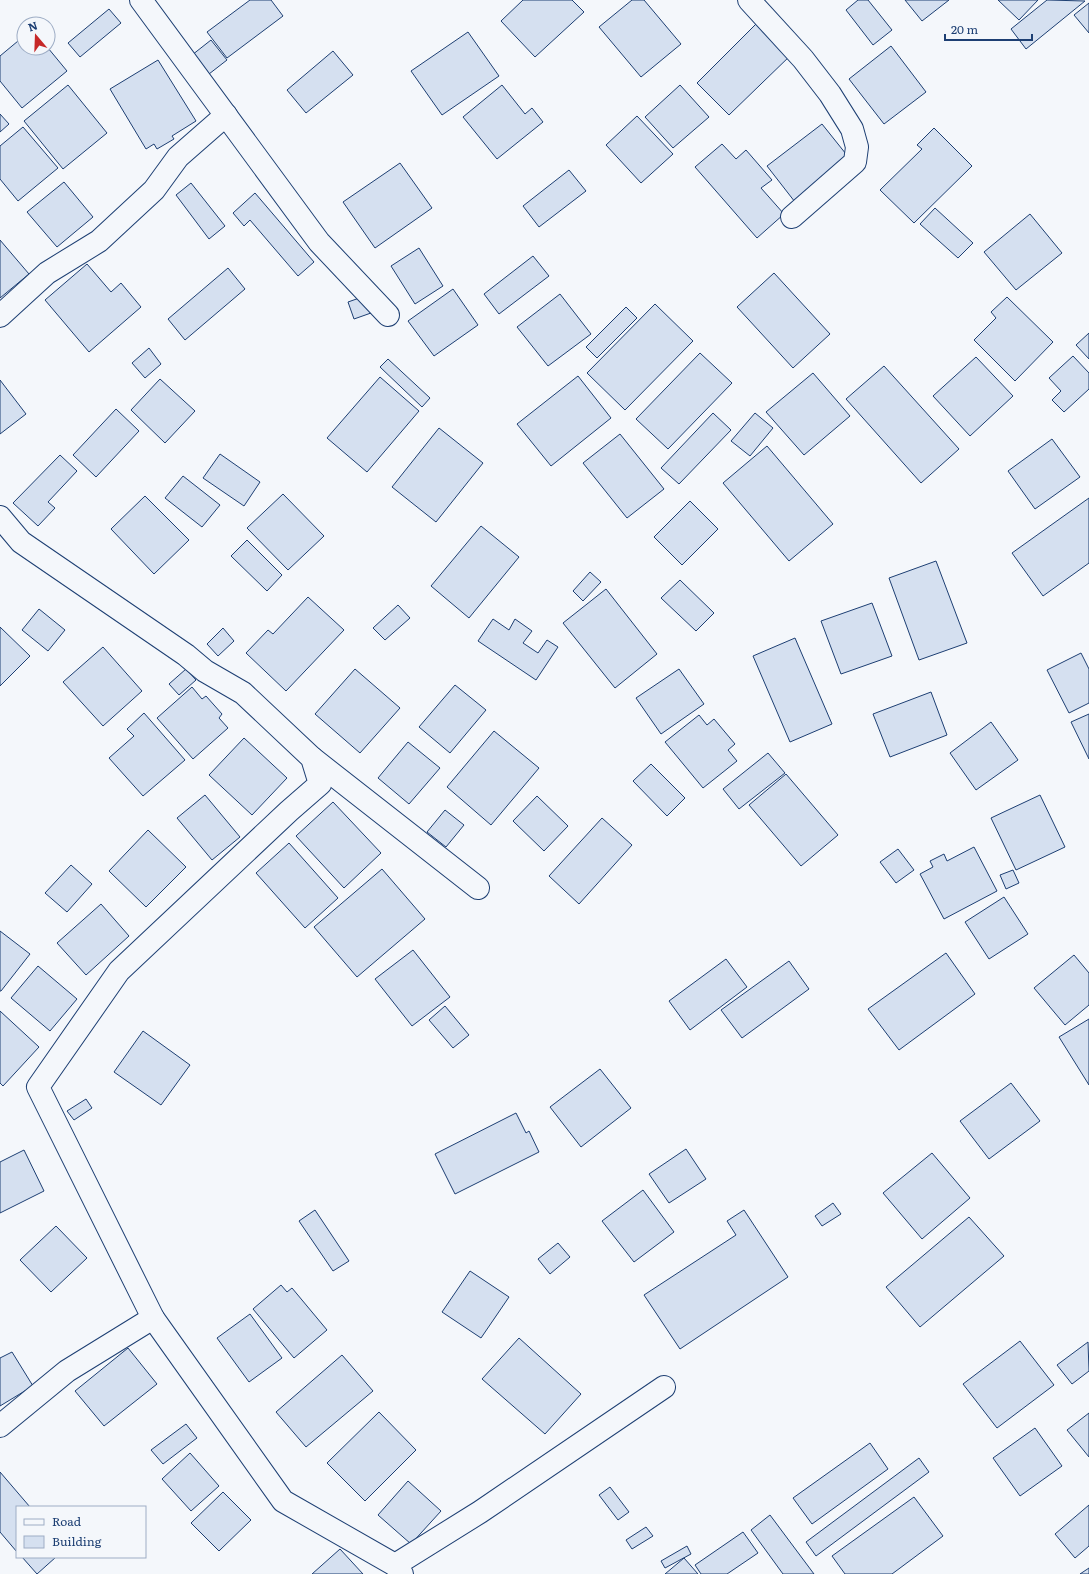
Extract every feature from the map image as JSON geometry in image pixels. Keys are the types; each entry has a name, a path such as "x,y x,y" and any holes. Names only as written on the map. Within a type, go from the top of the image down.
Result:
{"street":[{"path":"142,0 319,242 388,315"},
{"path":"749,0 803,59 830,94 852,129 857,147 856,162 792,217"},
{"path":"0,316 47,273 99,241 154,190 178,157 226,115"},
{"path":"0,517 22,542 186,655 204,671 243,693 312,758 478,888"},
{"path":"312,758 320,784 289,811 120,971 38,1087 153,1318 283,1501 398,1569 664,1387"},
{"path":"0,1426 67,1371 153,1318"}],"building":[{"path":"250,0 271,0 283,16 227,58 207,32"},
{"path":"523,0 572,0 584,12 535,57 501,21"},
{"path":"632,0 644,0 681,44 641,77 599,27"},
{"path":"858,0 868,0 892,30 873,45 846,10"},
{"path":"905,0 949,0 922,21"},
{"path":"998,0 1038,0 1019,20"},
{"path":"1047,0 1085,1 1026,49 1011,29"},
{"path":"1089,3 1089,33 1074,15"},
{"path":"109,9 121,23 80,57 68,43"},
{"path":"760,20 793,53 729,115 697,83"},
{"path":"468,32 499,76 442,115 411,71"},
{"path":"211,40 227,60 209,74 192,55"},
{"path":"16,43 16,56 55,56 67,71 22,108 0,81 0,56"},
{"path":"891,46 926,92 884,124 849,79"},
{"path":"333,51 353,75 306,113 287,90"},
{"path":"158,60 196,121 172,136 174,139 157,149 154,144 146,149 110,89"},
{"path":"68,85 107,133 63,169 24,121"},
{"path":"502,85 525,114 532,108 543,122 497,159 463,117"},
{"path":"680,85 709,117 673,148 645,117"},
{"path":"0,114 9,124 0,132"},
{"path":"637,116 673,154 641,183 606,145"},
{"path":"822,124 850,159 795,202 767,166"},
{"path":"23,127 58,168 18,201 0,179 0,146"},
{"path":"934,128 972,166 914,223 880,190 922,149 917,145"},
{"path":"722,144 736,159 746,150 772,180 761,188 784,214 757,238 695,167"},
{"path":"400,163 432,208 375,248 343,202"},
{"path":"569,170 586,191 539,227 523,206"},
{"path":"64,182 93,217 57,247 27,212"},
{"path":"191,183 225,226 209,239 176,195"},
{"path":"255,193 314,262 298,276 250,220 244,226 233,213"},
{"path":"935,208 973,243 958,258 920,224"},
{"path":"1030,214 1062,253 1016,290 984,252"},
{"path":"0,240 29,274 0,298"},
{"path":"419,248 443,286 415,304 391,266"},
{"path":"533,256 549,276 499,314 484,294"},
{"path":"87,264 111,292 121,283 141,307 89,352 45,300"},
{"path":"228,268 245,289 185,340 168,319"},
{"path":"774,273 830,334 793,368 737,307"},
{"path":"453,289 478,325 434,356 408,321"},
{"path":"560,294 591,334 548,366 517,327"},
{"path":"365,296 371,313 354,319 348,302"},
{"path":"1007,297 1053,342 1015,381 974,340 996,318 991,312"},
{"path":"655,304 693,341 625,410 587,373"},
{"path":"626,307 637,318 597,358 586,347"},
{"path":"1089,333 1089,359 1076,345"},
{"path":"149,348 161,364 145,378 132,363"},
{"path":"700,353 732,383 668,449 636,419"},
{"path":"1073,356 1089,373 1089,389 1064,412 1052,400 1061,391 1049,378"},
{"path":"976,357 1013,396 970,436 933,396"},
{"path":"388,359 430,398 422,407 380,367"},
{"path":"884,366 959,449 921,483 846,399"},
{"path":"813,373 850,416 804,455 766,412"},
{"path":"578,376 611,418 551,466 517,424"},
{"path":"380,377 419,411 367,472 327,438"},
{"path":"160,379 195,411 165,443 131,410"},
{"path":"0,380 26,414 0,434"},
{"path":"116,409 139,431 96,477 73,455"},
{"path":"713,413 731,430 679,484 661,468"},
{"path":"755,413 773,428 750,456 731,441"},
{"path":"439,428 483,463 436,522 392,487"},
{"path":"620,434 664,489 627,518 583,463"},
{"path":"1052,439 1080,477 1035,509 1008,471"},
{"path":"767,446 833,524 789,561 723,483"},
{"path":"220,454 260,482 244,506 203,478"},
{"path":"60,455 77,471 48,502 55,508 38,526 13,503"},
{"path":"183,476 220,505 202,527 165,498"},
{"path":"283,494 324,536 288,570 247,528"},
{"path":"145,496 189,540 154,574 111,529"},
{"path":"1089,498 1089,563 1043,596 1012,553"},
{"path":"690,501 718,529 682,565 654,537"},
{"path":"481,526 519,557 469,618 431,586"},
{"path":"247,540 282,575 267,591 231,556"},
{"path":"936,561 967,643 919,660 889,578"},
{"path":"590,572 601,582 583,601 573,591"},
{"path":"680,580 714,613 696,631 661,598"},
{"path":"606,589 657,654 615,688 563,623"},
{"path":"308,597 344,630 286,691 246,653 268,630 273,634"},
{"path":"872,603 892,656 841,674 821,621"},
{"path":"398,605 410,618 385,640 373,628"},
{"path":"39,609 65,630 48,651 22,630"},
{"path":"493,619 509,630 515,619 532,631 523,643 538,653 547,640 558,647 536,680 478,641"},
{"path":"0,627 30,656 0,686"},
{"path":"223,628 234,641 218,656 207,644"},
{"path":"795,638 832,724 790,742 753,656"},
{"path":"103,647 142,691 103,726 63,682"},
{"path":"1081,653 1089,669 1089,703 1069,713 1047,670"},
{"path":"186,669 196,680 179,695 169,684"},
{"path":"355,669 400,708 360,753 315,714"},
{"path":"679,669 704,704 661,734 636,698"},
{"path":"455,685 486,710 450,753 419,727"},
{"path":"192,687 202,699 206,696 222,714 219,718 228,728 193,759 157,718"},
{"path":"931,692 947,735 890,757 873,714"},
{"path":"144,713 185,760 143,796 109,758 134,736 127,729"},
{"path":"1089,714 1089,759 1071,722"},
{"path":"699,715 707,725 714,719 735,744 728,750 737,761 703,788 665,742"},
{"path":"991,722 1018,760 976,790 950,753"},
{"path":"494,731 539,768 491,825 447,787"},
{"path":"244,738 287,778 252,815 209,775"},
{"path":"408,742 440,768 409,804 378,778"},
{"path":"768,753 785,773 739,809 723,789"},
{"path":"651,764 685,798 667,816 633,781"},
{"path":"786,774 838,835 801,866 749,805"},
{"path":"205,795 240,837 212,860 177,818"},
{"path":"1040,795 1065,847 1016,870 991,818"},
{"path":"537,796 568,826 544,851 513,821"},
{"path":"333,802 381,853 344,888 296,836"},
{"path":"445,810 464,825 446,847 427,832"},
{"path":"602,818 632,845 579,904 549,876"},
{"path":"148,830 186,867 146,907 109,871"},
{"path":"289,843 338,898 305,928 256,873"},
{"path":"974,847 997,891 944,919 920,874 933,867 930,861 944,854 947,861"},
{"path":"898,849 914,870 896,883 880,862"},
{"path":"71,865 92,884 67,912 45,893"},
{"path":"382,869 425,919 357,977 314,927"},
{"path":"1013,870 1019,883 1006,889 1000,875"},
{"path":"1004,897 1028,934 989,959 965,922"},
{"path":"101,904 129,936 86,975 57,943"},
{"path":"0,931 30,954 1,991 0,991"},
{"path":"413,950 450,997 412,1026 375,979"},
{"path":"946,953 975,994 899,1050 868,1009"},
{"path":"1074,955 1089,973 1089,1005 1065,1025 1034,988"},
{"path":"726,959 747,987 690,1030 669,1001"},
{"path":"789,961 809,989 742,1038 721,1010"},
{"path":"38,966 77,999 50,1031 11,998"},
{"path":"445,1006 469,1035 453,1048 429,1020"},
{"path":"0,1011 39,1047 3,1086 0,1083"},
{"path":"1089,1019 1089,1085 1059,1037"},
{"path":"143,1031 190,1065 161,1105 114,1072"},
{"path":"600,1069 631,1108 581,1147 550,1107"},
{"path":"1011,1083 1040,1121 989,1159 960,1121"},
{"path":"86,1099 92,1108 74,1120 67,1111"},
{"path":"516,1113 526,1133 529,1131 539,1152 455,1194 435,1154"},
{"path":"686,1149 706,1179 669,1203 649,1174"},
{"path":"24,1150 44,1191 0,1213 0,1162"},
{"path":"932,1153 970,1198 922,1239 883,1193"},
{"path":"643,1190 674,1232 634,1262 602,1221"},
{"path":"833,1203 841,1214 822,1226 815,1216"},
{"path":"315,1210 349,1261 333,1271 299,1221"},
{"path":"744,1210 788,1277 680,1349 644,1295 736,1235 727,1221"},
{"path":"969,1217 1004,1256 920,1327 886,1287"},
{"path":"56,1226 87,1258 51,1292 20,1260"},
{"path":"558,1243 570,1257 550,1274 538,1259"},
{"path":"470,1271 509,1297 481,1338 442,1312"},
{"path":"281,1285 287,1292 292,1288 327,1330 294,1358 253,1309"},
{"path":"250,1314 282,1358 249,1382 217,1338"},
{"path":"519,1338 581,1394 545,1434 482,1379"},
{"path":"1020,1341 1054,1385 997,1428 963,1384"},
{"path":"1088,1342 1089,1371 1072,1384 1057,1365"},
{"path":"128,1348 157,1384 104,1426 75,1391"},
{"path":"12,1352 33,1386 0,1406 0,1358"},
{"path":"342,1355 373,1391 306,1447 276,1412"},
{"path":"379,1412 416,1450 365,1501 327,1463"},
{"path":"1089,1413 1089,1457 1067,1430"},
{"path":"186,1424 197,1438 163,1464 151,1450"},
{"path":"1035,1428 1062,1466 1020,1496 993,1458"},
{"path":"870,1443 888,1469 812,1524 793,1498"},
{"path":"190,1453 219,1486 191,1511 162,1479"},
{"path":"919,1458 929,1472 816,1556 806,1542"},
{"path":"0,1472 29,1506 16,1506 16,1551 0,1532"},
{"path":"408,1481 441,1511 411,1544 378,1515"},
{"path":"610,1487 629,1512 618,1520 599,1495"},
{"path":"223,1492 251,1520 219,1551 191,1523"},
{"path":"914,1497 943,1536 892,1574 845,1574 832,1556"},
{"path":"1089,1505 1089,1546 1075,1558 1055,1534"},
{"path":"770,1515 814,1574 783,1574 751,1530"},
{"path":"646,1527 653,1536 632,1549 626,1540"},
{"path":"743,1532 758,1553 727,1574 701,1574 695,1565"},
{"path":"687,1546 691,1554 665,1568 661,1561"},
{"path":"340,1549 363,1574 312,1574"},
{"path":"23,1558 55,1558 37,1574"},
{"path":"684,1558 698,1574 665,1574"},
{"path":"1089,1568 1089,1574 1080,1574"}]}
